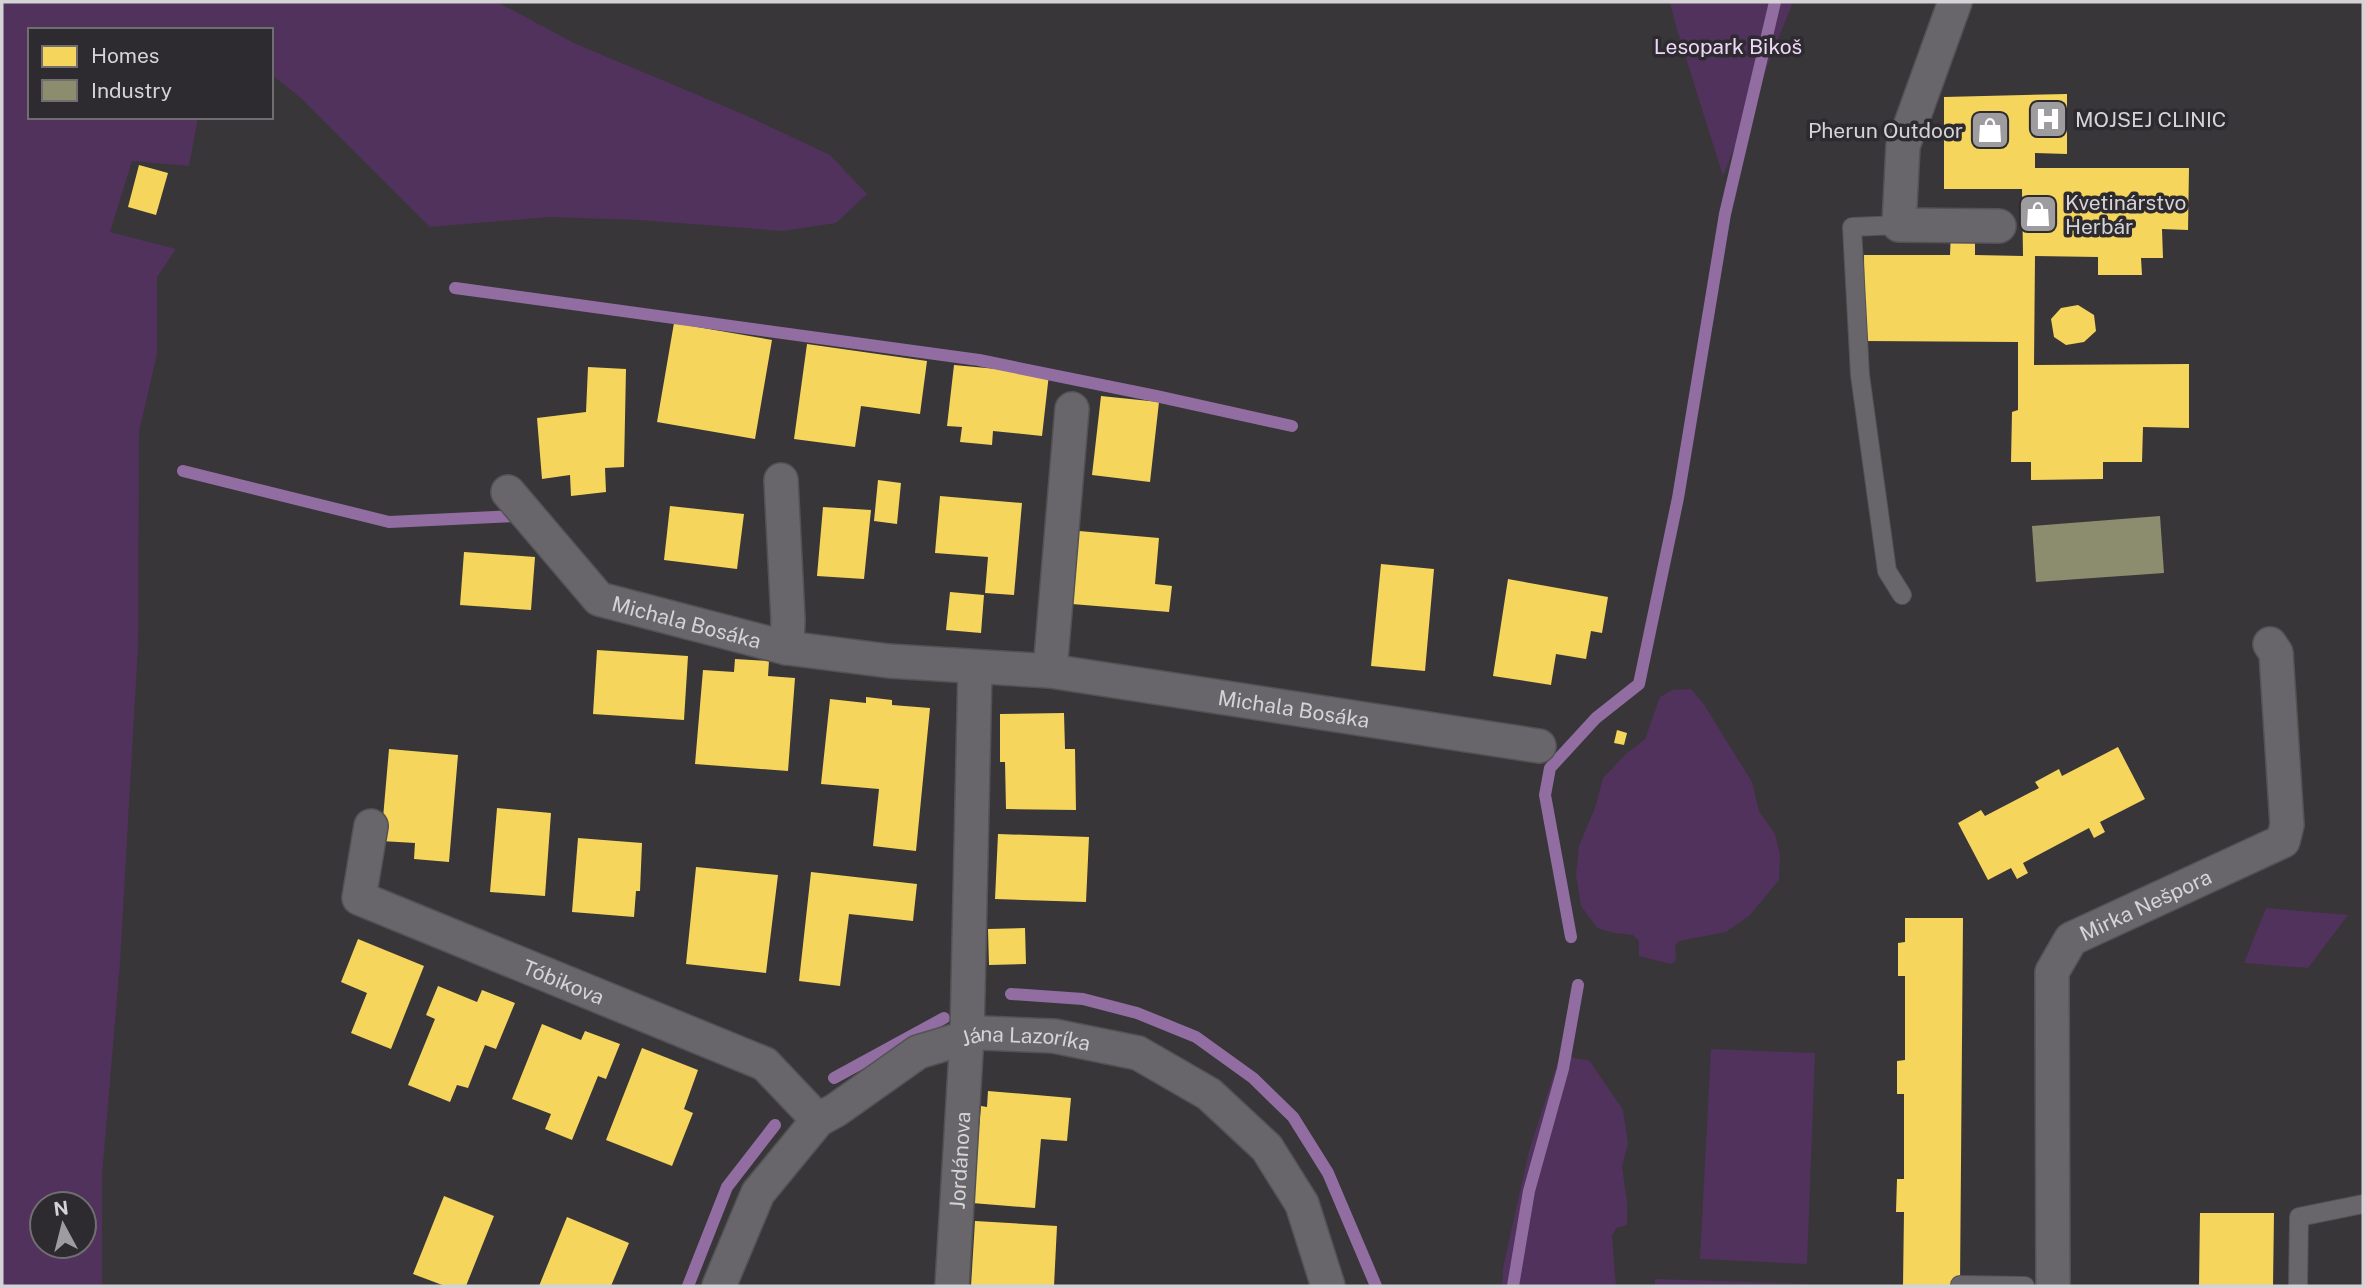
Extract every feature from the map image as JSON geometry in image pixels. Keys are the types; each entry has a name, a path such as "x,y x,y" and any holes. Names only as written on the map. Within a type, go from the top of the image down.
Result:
{"street":[{"path":"1955,2 1903,146 1899,225 1999,226"},
{"path":"1050,671 1072,409"},
{"name":"Michala Bosáka","path":"781,480 787,648"},
{"name":"Michala Bosáka","path":"508,492 599,599 787,648 889,661 1050,671 1528,748"},
{"name":"Mirka Nešpora","path":"2053,1286 2052,972 2071,939 2283,841 2287,825 2282,724 2276,653 2270,644"},
{"path":"967,1035 975,668"},
{"name":"Tóbikova","path":"371,826 359,898 765,1064 818,1120"},
{"name":"Jána Lazoríka","path":"719,1286 758,1194 818,1120 918,1052 981,1032 1054,1036 1138,1054 1209,1094 1267,1148 1302,1204 1328,1286"},
{"name":"Jordánova","path":"952,1286 967,1035"}],"lane":[{"path":"1899,225 1852,226 1862,388 1887,571 1902,595"},
{"path":"2298,1286 2299,1217 2363,1204"},
{"path":"1960,1286 2025,1286"}],"green space":[{"path":"2,2 497,2 574,43 745,115 830,155 867,194 836,223 782,231 639,220 549,217 430,227 302,99 273,76 273,28 28,28 28,119 198,119 189,166 132,161 110,232 176,249 157,277 157,354 139,432 138,646 120,963 102,1175 102,1286 2,1286"},
{"name":"Lesopark Bikoš","path":"1670,2 1793,2 1723,176 1675,23"},
{"path":"1691,689 1703,703 1752,782 1759,811 1775,834 1780,855 1779,880 1749,916 1726,932 1679,941 1675,946 1676,960 1671,964 1639,956 1639,941 1633,935 1597,928 1581,906 1576,875 1579,846 1595,808 1603,778 1645,739 1660,697 1672,690"},
{"path":"2266,908 2348,915 2308,968 2244,963"},
{"path":"1711,1049 1815,1053 1807,1264 1700,1259"},
{"path":"1561,1052 1577,1059 1589,1060 1623,1110 1628,1143 1622,1166 1627,1225 1616,1228 1612,1236 1616,1286 1502,1286 1503,1268 1529,1151"},
{"path":"1655,1279 1809,1284 1809,1286 1655,1286"}],"building: Homes":[{"path":"2067,94 2067,154 2035,153 2035,168 2189,168 2188,230 2162,229 2163,258 2141,258 2142,275 2098,275 2098,257 2035,256 2034,365 2189,364 2189,428 2143,427 2142,462 2103,462 2103,479 2031,480 2031,462 2011,462 2012,412 2018,410 2018,342 1865,341 1864,255 1950,255 1951,230 1975,230 1975,255 2023,256 2022,189 1944,189 1944,97"},
{"path":"139,165 168,173 156,215 128,207"},
{"path":"2078,305 2094,315 2096,331 2084,342 2066,345 2054,337 2051,319 2061,308"},
{"path":"674,323 772,340 755,439 657,422"},
{"path":"807,344 927,361 920,414 861,406 855,447 794,439"},
{"path":"954,365 1049,374 1042,436 993,431 992,445 960,442 962,427 947,426"},
{"path":"588,367 626,369 624,467 605,468 606,492 571,496 570,475 542,479 537,418 586,412"},
{"path":"1101,396 1159,402 1150,482 1092,475"},
{"path":"878,480 901,483 897,524 874,521"},
{"path":"940,496 1022,503 1014,595 985,593 988,557 935,553"},
{"path":"670,506 744,514 737,569 664,560"},
{"path":"823,507 871,510 864,579 817,576"},
{"path":"1079,531 1159,538 1155,584 1172,586 1169,612 1072,604"},
{"path":"464,552 535,557 531,610 460,605"},
{"path":"1381,564 1434,569 1425,671 1371,666"},
{"path":"1508,579 1608,597 1602,633 1591,631 1586,659 1556,654 1551,685 1493,676"},
{"path":"950,592 984,595 981,633 946,630"},
{"path":"597,650 688,656 684,720 593,714"},
{"path":"735,659 769,661 768,676 795,678 788,771 695,764 703,670 734,672"},
{"path":"866,697 892,700 892,705 930,708 916,851 873,846 879,789 821,784 830,699 866,703"},
{"path":"1064,713 1065,749 1075,749 1076,810 1006,809 1005,762 1000,762 1000,714"},
{"path":"1617,730 1627,733 1624,745 1614,743"},
{"path":"2118,747 2145,799 2100,822 2105,832 2094,838 2089,828 2023,863 2028,873 2017,879 2011,868 1988,880 1958,823 1981,810 1985,816 2039,788 2035,782 2059,769 2062,776"},
{"path":"389,749 458,755 449,862 414,859 415,843 381,841"},
{"path":"497,808 551,813 545,896 490,892"},
{"path":"998,834 1089,837 1086,902 995,899"},
{"path":"578,838 642,843 640,891 636,891 634,917 572,912"},
{"path":"696,867 778,875 766,973 686,964"},
{"path":"811,872 917,884 913,921 849,914 840,986 799,981"},
{"path":"1905,918 1963,918 1960,1286 1903,1286 1904,1212 1896,1212 1897,1179 1904,1179 1904,1094 1897,1094 1897,1061 1905,1060 1905,976 1898,976 1898,943 1905,942"},
{"path":"1025,928 1026,964 989,965 988,929"},
{"path":"358,939 424,966 391,1049 351,1033 367,993 341,982"},
{"path":"438,986 477,1002 482,990 515,1003 496,1049 485,1045 468,1088 457,1085 450,1102 408,1085 435,1019 426,1015"},
{"path":"542,1024 581,1040 585,1031 620,1044 606,1079 598,1076 572,1140 545,1129 551,1114 512,1099"},
{"path":"642,1048 698,1070 684,1109 693,1113 672,1166 606,1140"},
{"path":"988,1091 1071,1098 1067,1141 1041,1139 1035,1208 972,1203 981,1106 987,1107"},
{"path":"444,1196 494,1216 466,1286 445,1286 413,1274"},
{"path":"2200,1213 2274,1213 2273,1286 2199,1286"},
{"path":"567,1217 629,1243 611,1286 539,1286"},
{"path":"975,1221 1057,1226 1054,1286 971,1286"}],"building: Industry":[{"path":"2160,516 2164,573 2036,582 2032,526"}],"waterway":[{"path":"1571,937 1545,795 1550,768 1596,718 1639,684 1678,498 1725,214 1775,2"},
{"path":"455,288 979,360 1292,426"},
{"path":"183,471 389,522 515,516"},
{"path":"1513,1286 1529,1191 1563,1069 1578,985"},
{"path":"1011,994 1083,999 1137,1013 1196,1037 1253,1078 1293,1117 1328,1173 1376,1286"},
{"path":"834,1078 944,1018"},
{"path":"688,1286 727,1187 775,1125"}],"place":[{"name":"MOJSEJ CLINIC","path":"2048,119"},
{"name":"Pherun Outdoor","path":"1990,130"},
{"name":"Kvetinárstvo Herbár","path":"2038,214"}]}
